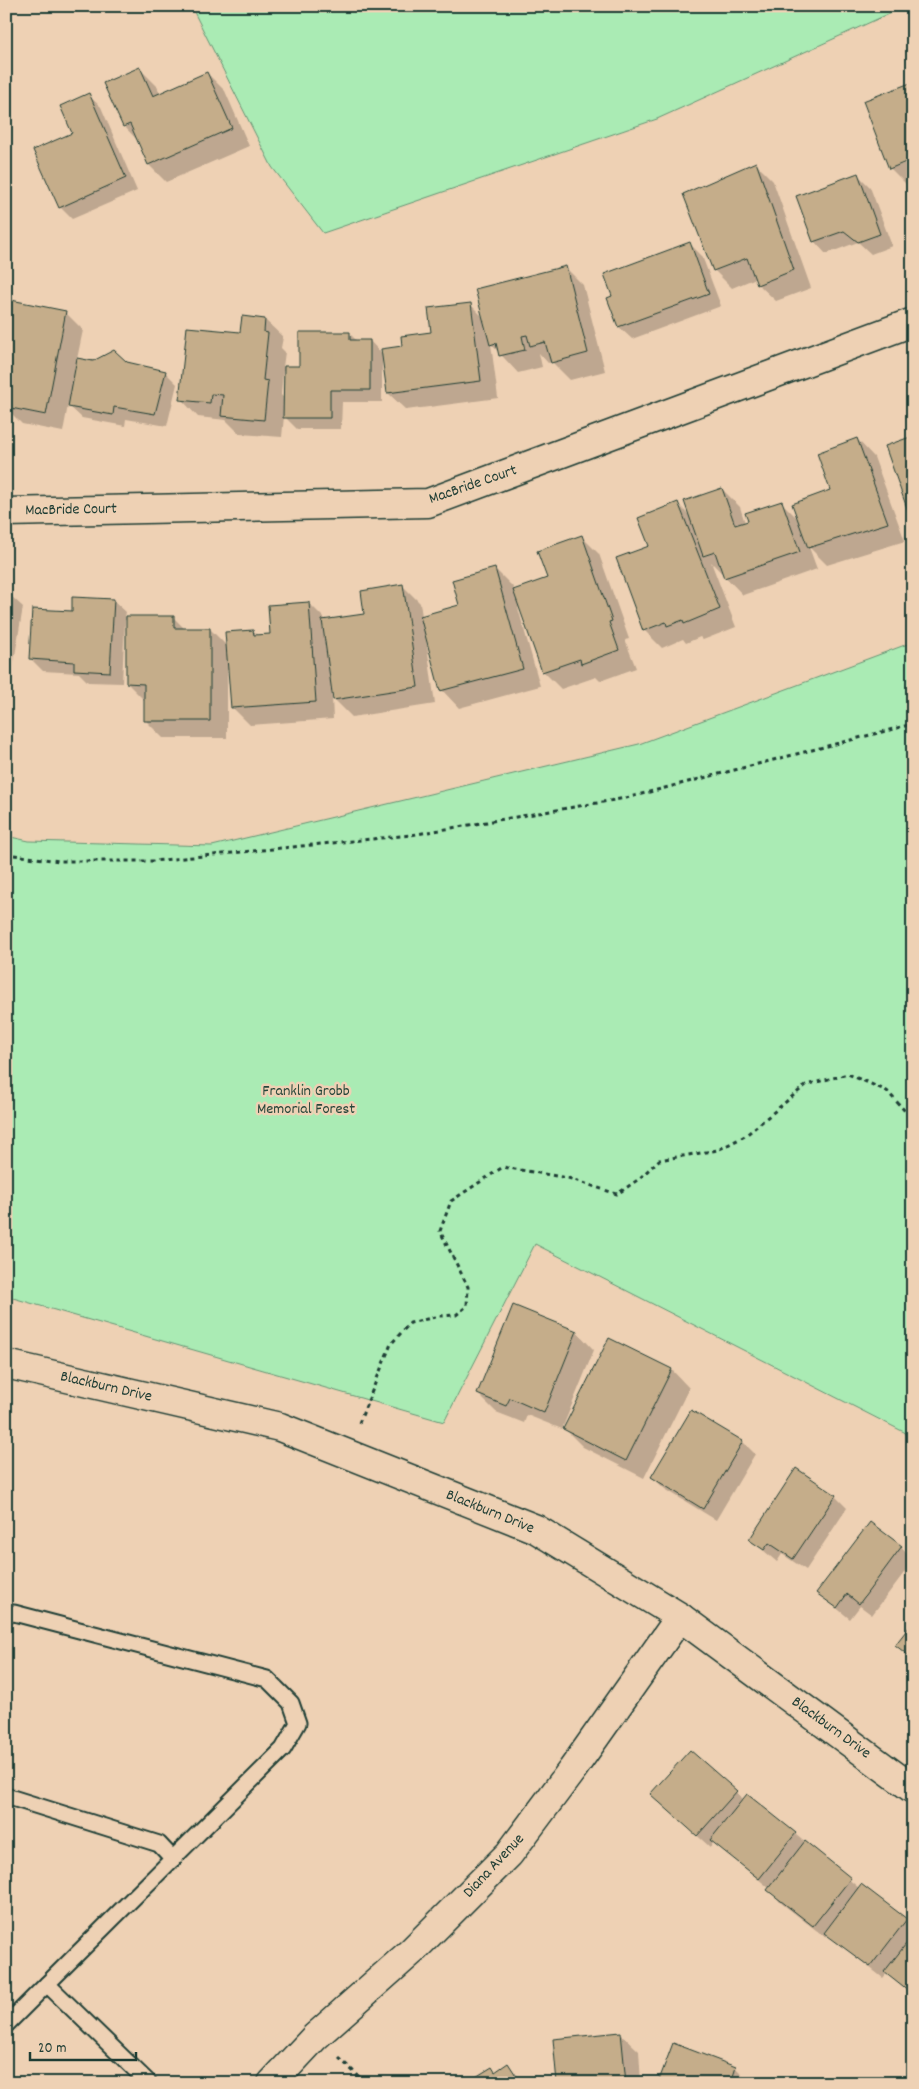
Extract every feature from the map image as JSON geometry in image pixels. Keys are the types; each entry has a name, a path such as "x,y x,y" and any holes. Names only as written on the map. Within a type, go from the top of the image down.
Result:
{"street":[{"name":"MacBride Court","path":"6,512 428,503 913,322"},
{"name":"Blackburn Drive","path":"6,1364 280,1427 536,1529 680,1617 913,1789"},
{"name":"Diana Avenue","path":"272,2083 315,2037 412,1951 509,1854 572,1770 680,1617"}],"lane":[{"path":"6,1614 14,1613 267,1679 291,1703 298,1723 283,1750 6,2025"},
{"path":"6,1796 159,1844 173,1859"},
{"path":"47,1984 148,2083"}],"path":[{"path":"6,854 59,861 153,861 411,834 626,798 913,724"},
{"path":"346,1454 391,1344 410,1323 439,1316 456,1315 467,1306 468,1287 440,1231 451,1201 503,1166 568,1178 617,1194 639,1179 659,1160 718,1150 745,1136 806,1085 848,1074 887,1091 913,1120"}],"green space":[{"path":"191,6 906,6 657,119 323,233 272,167"},
{"name":"Franklin Grobb Memorial Forest","path":"913,642 913,1439 904,1432 535,1244 444,1422 6,1296 6,836 29,841 212,846 639,744"}],"building":[{"path":"140,67 153,96 207,72 232,128 148,165 130,124 123,127 103,83"},
{"path":"913,82 913,159 889,169 863,101"},
{"path":"89,93 126,178 59,208 33,150 72,133 60,106"},
{"path":"756,162 794,270 757,285 747,258 713,271 683,194"},
{"path":"858,173 880,234 858,242 844,231 813,242 796,196"},
{"path":"690,242 709,294 618,327 607,298 612,296 604,274"},
{"path":"566,266 588,353 551,363 545,342 530,346 527,335 522,336 525,350 499,356 496,343 490,345 475,289"},
{"path":"6,299 66,311 46,415 6,407 8,379 6,379"},
{"path":"471,303 481,381 387,393 381,349 402,346 401,336 431,332 428,308"},
{"path":"242,316 265,319 264,332 268,333 263,380 268,381 264,420 221,416 223,395 211,394 210,403 179,400 187,327 240,332"},
{"path":"299,332 350,332 350,340 370,340 370,390 330,390 330,418 283,418 284,366 299,366"},
{"path":"114,350 127,362 166,371 155,414 114,407 113,415 68,407 77,358 93,361"},
{"path":"913,436 913,509 908,511 885,446"},
{"path":"857,438 888,523 808,548 792,504 830,490 817,453"},
{"path":"722,488 735,525 748,521 745,513 782,501 800,552 724,578 715,552 703,556 684,501"},
{"path":"678,502 720,609 684,624 683,620 667,626 666,622 643,631 616,558 649,546 638,518"},
{"path":"582,535 612,621 609,622 619,650 581,664 580,659 542,672 513,590 547,578 537,551"},
{"path":"495,568 523,669 440,691 420,616 459,605 452,580"},
{"path":"403,584 418,687 333,700 322,620 364,614 361,591"},
{"path":"6,593 11,594 6,624"},
{"path":"72,597 114,599 110,672 74,670 74,662 29,659 32,609 72,611"},
{"path":"309,602 316,702 231,708 225,632 253,630 254,635 270,634 268,605"},
{"path":"126,616 174,616 174,628 210,628 210,721 144,721 144,684 126,683"},
{"path":"513,1305 577,1331 544,1413 510,1398 506,1406 477,1394"},
{"path":"609,1338 672,1369 626,1461 563,1429"},
{"path":"691,1410 743,1441 703,1509 651,1477"},
{"path":"796,1468 836,1495 793,1559 769,1543 764,1550 749,1540"},
{"path":"870,1522 902,1546 859,1604 847,1594 837,1608 816,1593"},
{"path":"913,1622 913,1659 895,1645"},
{"path":"690,1750 737,1791 697,1836 650,1794"},
{"path":"747,1794 796,1833 759,1879 710,1840"},
{"path":"805,1841 851,1878 813,1926 767,1890"},
{"path":"861,1884 907,1919 870,1967 824,1933"},
{"path":"913,1935 913,1995 884,1972"},
{"path":"621,2032 626,2083 557,2083 553,2039"},
{"path":"673,2043 736,2067 731,2083 658,2083"},
{"path":"508,2063 521,2083 466,2083 492,2067 495,2072"}]}
